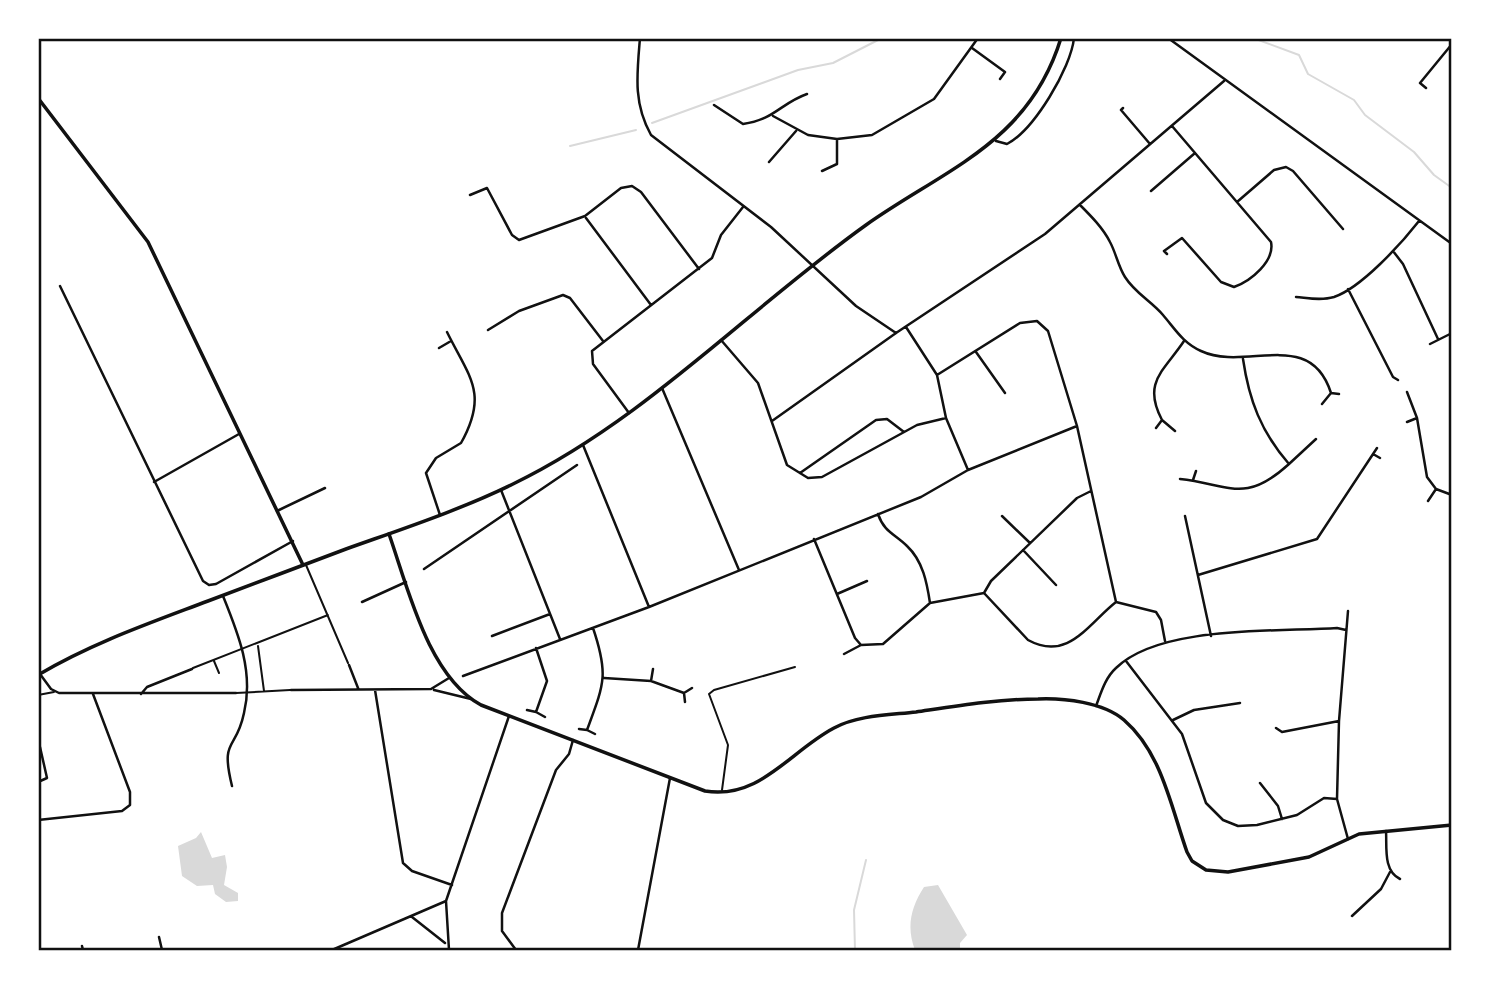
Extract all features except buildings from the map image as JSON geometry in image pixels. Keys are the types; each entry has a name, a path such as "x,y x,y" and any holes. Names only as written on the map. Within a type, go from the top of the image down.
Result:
{"street":[{"path":"640,38 636,94 641,115 651,135 813,264 856,306 896,333"},
{"path":"773,116 796,131 837,139 872,135 922,107 941,91 978,38"},
{"path":"55,692 39,675 107,639 440,515 500,490 583,445 662,388 813,264 869,223 996,141 1019,114 1047,71 1061,38"},
{"path":"996,141 1007,144 1018,137 1061,81 1070,60 1073,38"},
{"path":"1168,38 1451,244"},
{"path":"1426,88 1420,83 1451,44"},
{"path":"972,48 1005,72 1000,79"},
{"path":"772,421 896,333 1040,238 1224,81"},
{"path":"714,106 743,124 773,116 795,98 807,94"},
{"path":"38,98 148,242 328,615 358,689"},
{"path":"720,109 723,104"},
{"path":"1123,108 1121,110 1150,144"},
{"path":"1167,254 1164,251 1182,238 1221,282 1230,287 1239,286 1269,260 1273,251 1271,243 1172,126"},
{"path":"769,162 796,131"},
{"path":"822,171 837,164 837,139"},
{"path":"1151,191 1195,153"},
{"path":"1237,202 1274,170 1286,167 1293,171 1343,229"},
{"path":"470,195 487,188 512,236 519,240 585,216 621,187 637,188 699,269"},
{"path":"1156,187 1159,191"},
{"path":"1080,205 1109,239 1124,276 1135,290 1159,310 1184,341 1213,356 1243,358 1276,354 1304,360 1320,369 1331,393"},
{"path":"629,413 591,359 592,351 714,256 721,235 744,207"},
{"path":"585,216 651,305"},
{"path":"1296,297 1325,299 1348,289 1393,251 1419,221"},
{"path":"1393,251 1403,264 1438,339"},
{"path":"60,286 206,584 216,584 292,541"},
{"path":"1348,289 1393,377 1398,380"},
{"path":"488,331 524,309 563,295 570,298 603,341"},
{"path":"937,375 1020,323 1032,320 1048,331 1060,360 1077,426 1116,602"},
{"path":"906,327 937,375 946,418 968,470"},
{"path":"440,515 426,473 436,458 461,443 476,393 447,332"},
{"path":"1430,344 1451,333"},
{"path":"721,340 758,383 787,465 799,474 822,477 904,432 926,422 946,418"},
{"path":"439,348 452,341"},
{"path":"1175,431 1163,420 1156,408 1154,387 1161,370 1184,341"},
{"path":"976,352 1006,393"},
{"path":"1243,358 1248,392 1261,427 1289,464"},
{"path":"662,388 739,570"},
{"path":"1407,392 1417,418 1427,477 1436,489 1451,495"},
{"path":"1331,393 1339,394"},
{"path":"1322,404 1331,393"},
{"path":"1407,422 1417,418"},
{"path":"799,474 876,420 887,419 904,432"},
{"path":"1156,428 1163,420"},
{"path":"463,676 649,607 921,497 968,470 1077,426"},
{"path":"154,482 239,434"},
{"path":"1180,479 1229,490 1244,489 1268,480 1316,439"},
{"path":"583,445 649,607"},
{"path":"1198,575 1317,539 1377,448"},
{"path":"1373,454 1380,458"},
{"path":"425,569 578,465"},
{"path":"1193,480 1196,471"},
{"path":"277,511 325,488"},
{"path":"1428,501 1436,489"},
{"path":"500,490 560,639"},
{"path":"844,654 861,645 883,644 930,603 984,593 991,582 1077,498 1091,491"},
{"path":"878,514 882,526 905,544 923,570 930,603"},
{"path":"1002,516 1030,543"},
{"path":"1185,516 1211,636"},
{"path":"389,534 434,652 449,678 471,699"},
{"path":"814,540 855,638 861,645"},
{"path":"1023,550 1056,585"},
{"path":"362,602 406,582"},
{"path":"836,594 867,582"},
{"path":"984,593 1028,640 1048,648 1060,648 1070,642 1116,602"},
{"path":"223,596 243,651 247,692 242,722 226,755 232,786"},
{"path":"1116,602 1156,612 1165,641"},
{"path":"1348,611 1339,721 1337,799 1348,839"},
{"path":"492,636 550,614"},
{"path":"141,694 147,687 328,615"},
{"path":"587,730 604,678 605,663 593,628"},
{"path":"1096,706 1107,678 1126,660 1165,641 1337,628 1346,630"},
{"path":"258,645 264,691"},
{"path":"536,648 547,681 536,712"},
{"path":"1126,660 1173,720 1189,748 1206,803 1216,816 1229,823 1245,826 1297,814 1324,797 1337,799"},
{"path":"214,661 219,673"},
{"path":"722,792 728,745 709,694 714,690 795,667"},
{"path":"651,681 653,669"},
{"path":"431,689 449,678"},
{"path":"604,678 651,681 684,693"},
{"path":"684,693 692,688"},
{"path":"38,695 55,692 141,694 431,689 471,699 691,785 722,792 748,788 821,736 853,721 1037,698 1096,706 1125,721 1146,745 1161,774 1187,852 1192,861 1206,870 1228,872 1309,857 1348,839 1386,831 1451,825"},
{"path":"375,690 403,863 412,871 452,885"},
{"path":"684,693 685,702"},
{"path":"38,820 127,810 131,799 130,792 93,694"},
{"path":"1173,720 1194,710 1240,703"},
{"path":"527,710 545,717"},
{"path":"449,950 446,901 509,715"},
{"path":"1276,728 1282,732 1339,721"},
{"path":"579,729 595,734"},
{"path":"516,950 502,931 502,913 556,770 569,754 573,740"},
{"path":"38,782 47,778 48,772 40,747"},
{"path":"638,950 670,777"},
{"path":"1260,783 1278,806 1282,819"},
{"path":"1352,916 1381,889 1390,872 1386,831"},
{"path":"1390,872 1400,879"},
{"path":"332,950 446,901"},
{"path":"412,917 447,944"},
{"path":"159,937 162,950"}],"shaded area":[{"path":"201,832 212,858 225,855 227,867 224,885 238,893 238,901 226,902 215,894 213,885 197,886 182,876 178,846 196,838"},
{"path":"938,885 967,935 960,943 960,950 915,950 910,925 913,910 924,887"}],"waterway":[{"path":"652,123 798,70 833,63 882,38"},
{"path":"1253,38 1299,55 1308,74 1354,100 1365,115 1414,152 1434,175 1452,188"},
{"path":"570,146 636,130"},
{"path":"855,950 854,910 866,860"}]}
